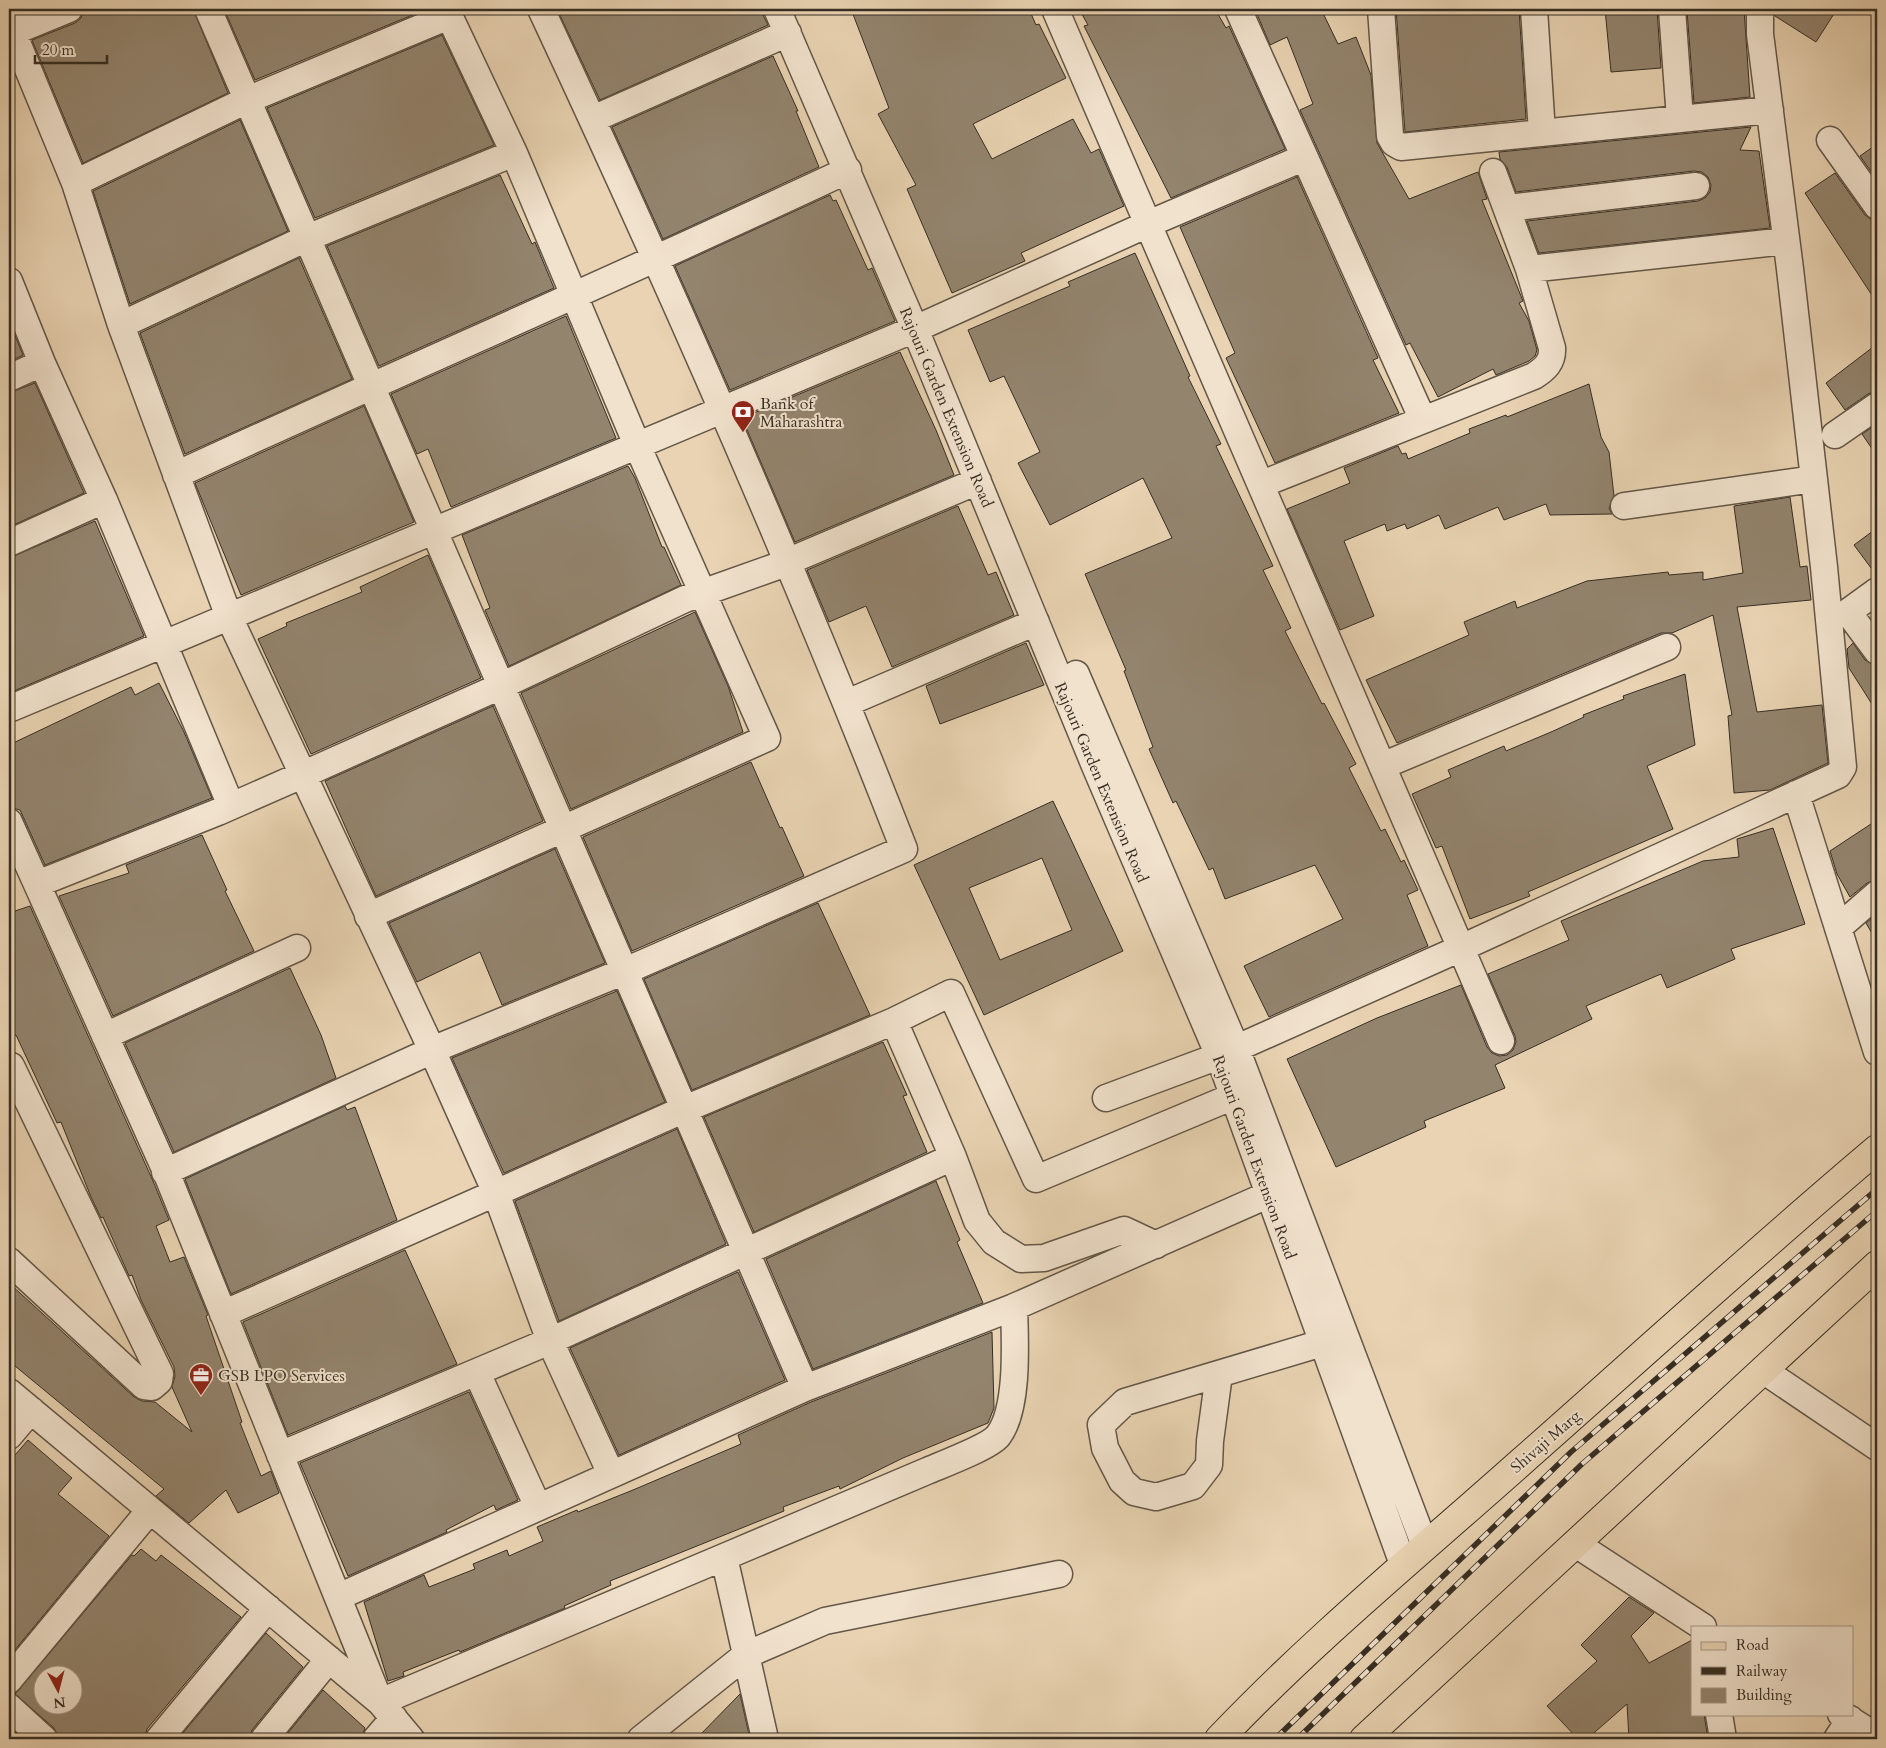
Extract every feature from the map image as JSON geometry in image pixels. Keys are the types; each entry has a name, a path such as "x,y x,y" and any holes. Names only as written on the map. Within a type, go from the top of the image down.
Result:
{"main road":[{"name":"Shivaji Marg","path":"1219,1739 1265,1690 1403,1564 1877,1149"},
{"path":"1364,1739 1877,1265"}],"street":[{"path":"69,9 11,28 75,182 121,325 228,617 432,1050 496,1193 550,1341 611,1474"},
{"path":"208,9 805,1388"},
{"path":"165,1172 432,1050 625,971 904,849 847,703 724,409 658,260 542,9"},
{"name":"Rajouri Garden Extension Road","path":"777,9 790,21 922,326 1227,1052 1424,1546"},
{"path":"1055,9 1262,484 1459,949 1501,1041"},
{"path":"1238,9 1303,158 1423,420"},
{"path":"1381,9 1390,136 1398,146 1405,147 1770,110"},
{"path":"1534,9 1542,133"},
{"path":"1672,9 1680,119"},
{"path":"1106,1098 1227,1052 1459,949 1796,794 1838,774 1843,767 1814,479 1760,34 1760,9"},
{"path":"75,182 247,100 447,13 514,153 702,593 767,738 368,916"},
{"path":"593,119 790,21"},
{"name":"Rajouri Garden Extension Road","path":"790,21 848,170 922,326 978,481 1094,766 1227,1052 1234,1096 1403,1564"},
{"path":"1830,140 1877,206"},
{"path":"121,325 307,238 514,153"},
{"path":"9,709 922,326 1148,224 1303,158"},
{"path":"176,475 371,385 658,260 848,170"},
{"path":"1262,484 1534,376 1549,364 1552,348 1529,269 1508,208 1493,172"},
{"path":"1508,208 1696,186"},
{"path":"1529,269 1786,241"},
{"path":"9,281 42,363 104,500 230,806"},
{"path":"9,378 42,363"},
{"path":"1835,435 1877,406"},
{"path":"1624,506 1814,479"},
{"path":"37,884 302,775 501,686 686,599 788,562 978,481"},
{"path":"9,543 104,500"},
{"path":"1877,591 1848,612 1877,651"},
{"path":"847,703 1036,622"},
{"path":"1382,766 1666,647"},
{"path":"1796,794 1877,1052"},
{"path":"9,822 165,1172 338,1596 387,1710 376,1739"},
{"path":"1838,928 1877,894"},
{"path":"105,1036 297,948"},
{"path":"223,1314 685,1109 894,1021 951,993 1036,1179 1234,1096"},
{"path":"894,1021 953,1157 977,1221 994,1242 1021,1260 1044,1258 1124,1230 1156,1245"},
{"path":"9,1261 144,1386 152,1387 159,1381 160,1374 10,1065"},
{"path":"280,1454 550,1341 953,1157"},
{"path":"338,1596 805,1388 1014,1306 1270,1194"},
{"path":"387,1710 724,1557 953,1460 996,1438 1005,1424 1010,1409 1015,1359 1014,1306"},
{"path":"1219,1374 1210,1441 1209,1465 1193,1486 1156,1497 1134,1492 1122,1480 1106,1448 1101,1425 1125,1402 1322,1343"},
{"path":"1763,1370 1877,1447"},
{"path":"477,1373 538,1507"},
{"path":"9,1392 329,1659 387,1710 411,1739"},
{"path":"9,1436 31,1410"},
{"path":"9,1680 150,1510"},
{"path":"1576,1544 1701,1626"},
{"path":"724,1557 765,1739"},
{"path":"641,1739 746,1655 826,1621 1059,1574"},
{"path":"159,1739 268,1608"},
{"path":"264,1739 329,1659"},
{"path":"9,1707 44,1739"},
{"path":"1719,1716 1722,1739"},
{"path":"1843,1724 1877,1737"}],"building":[{"path":"84,9 193,9 228,93 83,163 32,40 75,23 81,18"},
{"path":"224,9 427,9 255,80"},
{"path":"557,9 760,9 768,25 600,100"},
{"path":"851,9 1029,9 1036,25 1039,24 1066,78 973,124 992,159 1073,119 1091,153 1099,149 1124,206 1021,253 1025,261 952,293 907,189 916,185 878,114 889,108"},
{"path":"1079,9 1215,9 1226,28 1229,26 1285,149 1171,198 1084,26 1088,25"},
{"path":"1268,9 1321,9 1338,44 1356,37 1371,75 1377,143 1409,199 1478,172 1487,199 1482,200 1523,301 1519,303 1529,321 1537,350 1535,356 1529,361 1496,375 1493,369 1438,397 1410,343 1406,345 1300,110 1313,104 1287,37 1270,45 1257,14"},
{"path":"1396,9 1519,9 1526,119 1405,132"},
{"path":"1605,9 1657,9 1661,68 1611,72"},
{"path":"1744,9 1750,97 1694,103 1687,11"},
{"path":"1775,9 1837,9 1816,42 1775,16"},
{"path":"442,35 494,145 315,218 267,108"},
{"path":"773,56 798,111 796,111 819,167 663,239 612,127"},
{"path":"240,120 288,231 130,304 93,191"},
{"path":"1751,127 1740,150 1759,151 1770,228 1539,253 1527,221 1698,201 1705,198 1710,192 1711,185 1708,177 1702,172 1694,171 1516,192 1507,167 1500,159 1499,152"},
{"path":"1877,144 1877,180 1860,156"},
{"path":"1835,173 1865,215 1877,221 1877,303 1805,193"},
{"path":"500,175 532,244 535,242 554,288 379,366 327,246"},
{"path":"1297,177 1378,358 1373,360 1399,413 1275,463 1226,358 1235,353 1180,227"},
{"path":"830,195 833,201 836,200 868,270 872,268 895,321 730,390 675,266"},
{"path":"1135,253 1190,376 1188,377 1221,444 1216,446 1273,566 1263,570 1291,628 1285,631 1322,704 1324,703 1356,764 1349,768 1381,831 1385,829 1401,862 1404,860 1418,890 1407,895 1428,946 1269,1017 1244,966 1343,919 1315,865 1225,899 1213,868 1209,870 1176,801 1173,803 1149,749 1153,747 1124,671 1126,670 1085,574 1172,538 1143,478 1050,525 1018,463 1040,452 1004,376 990,382 968,330 1070,286 1068,282"},
{"path":"299,258 352,379 185,454 140,333"},
{"path":"566,316 616,438 451,507 428,449 417,454 391,394"},
{"path":"9,321 23,355 9,362"},
{"path":"1877,344 1877,391 1868,394 1845,410 1826,383"},
{"path":"900,352 936,430 954,475 795,542 742,418"},
{"path":"35,383 84,493 9,527 9,393"},
{"path":"1589,384 1601,437 1609,452 1614,496 1609,508 1612,514 1550,515 1546,504 1504,520 1498,507 1445,529 1439,515 1407,529 1405,524 1387,531 1385,524 1344,541 1374,616 1340,630 1287,509 1350,483 1344,468 1398,446 1402,454 1406,453 1408,459 1470,433 1469,429 1506,415 1507,417"},
{"path":"364,406 414,522 241,595 195,483"},
{"path":"1877,424 1877,456 1862,434"},
{"path":"628,466 635,478 662,547 664,547 681,585 509,666 485,610 490,608 462,535"},
{"path":"1790,497 1800,567 1807,566 1811,600 1737,607 1757,712 1822,705 1828,763 1770,790 1734,793 1728,716 1732,715 1713,615 1672,633 1661,633 1397,743 1366,680 1469,635 1464,622 1515,601 1517,608 1587,581 1668,572 1669,575 1703,572 1703,580 1743,573 1734,506"},
{"path":"958,506 988,575 996,572 1014,615 892,667 866,606 829,622 807,570"},
{"path":"95,521 144,636 9,693 9,558"},
{"path":"1877,528 1877,576 1854,545"},
{"path":"428,555 481,678 311,754 258,639 287,626 286,623 362,592 360,587"},
{"path":"695,612 728,686 743,732 571,809 521,693"},
{"path":"1026,643 1044,685 940,724 926,686"},
{"path":"1853,643 1865,660 1877,666 1877,712 1849,668 1847,649"},
{"path":"1685,674 1695,745 1647,766 1673,829 1528,892 1530,896 1470,919 1442,846 1436,848 1412,794 1451,777 1448,770 1504,746 1506,751 1584,717 1583,715 1624,699 1623,696"},
{"path":"159,683 184,732 212,798 45,865 20,810 9,807 9,745 131,687 135,695"},
{"path":"493,706 543,821 376,896 325,781"},
{"path":"751,762 780,828 782,827 804,876 632,951 583,837"},
{"path":"1053,801 1123,951 984,1015 914,865","holes":["1042,858 1072,930 1000,960 969,888"]},
{"path":"1877,820 1877,879 1867,883 1850,897 1837,874 1830,851"},
{"path":"1773,828 1805,924 1731,949 1735,959 1667,988 1661,974 1586,1006 1592,1019 1495,1065 1505,1088 1424,1121 1426,1127 1336,1167 1287,1059 1377,1018 1461,985 1487,1047 1492,1053 1499,1056 1507,1055 1513,1050 1516,1042 1515,1036 1488,974 1569,940 1561,921 1703,861 1739,857 1737,839"},
{"path":"202,835 227,890 225,891 254,951 113,1016 59,896 129,873 126,865"},
{"path":"555,849 605,963 502,1005 480,952 417,982 389,923"},
{"path":"818,903 870,1015 692,1090 644,979"},
{"path":"30,906 169,1220 156,1226 170,1262 184,1257 208,1315 206,1316 242,1422 240,1423 261,1476 271,1471 279,1493 238,1513 226,1490 189,1523 156,1496 164,1489 9,1361 9,1283 134,1397 142,1401 155,1402 192,1432 172,1387 175,1376 174,1367 141,1300 132,1275 129,1276 103,1217 101,1218 91,1197 61,1122 57,1123 16,1035 9,1037 9,913"},
{"path":"1877,914 1877,942 1866,923"},
{"path":"290,968 321,1035 336,1078 174,1152 125,1043"},
{"path":"617,991 665,1102 504,1173 452,1058"},
{"path":"883,1042 907,1095 903,1096 927,1152 754,1232 704,1117"},
{"path":"345,1106 347,1110 355,1107 397,1220 231,1294 185,1179"},
{"path":"677,1129 726,1244 559,1321 515,1201"},
{"path":"936,1181 960,1240 957,1242 983,1303 813,1369 766,1259"},
{"path":"405,1250 457,1364 288,1435 243,1322"},
{"path":"738,1272 785,1380 619,1455 570,1348"},
{"path":"992,1332 994,1408 988,1423 903,1458 840,1489 839,1486 783,1507 784,1511 610,1581 611,1585 564,1606 565,1608 460,1652 459,1650 403,1672 404,1676 388,1681 364,1602 424,1575 429,1587 475,1569 473,1564 507,1550 509,1556 543,1541 537,1527 633,1490 741,1444 738,1435 811,1402"},
{"path":"469,1392 518,1500 496,1510 494,1505 446,1530 447,1532 348,1576 300,1463"},
{"path":"28,1440 72,1478 58,1494 109,1536 9,1657 9,1462"},
{"path":"141,1549 156,1561 161,1555 241,1617 147,1729 144,1739 59,1739 54,1728 40,1716 82,1716 82,1666 39,1666 132,1555 134,1556"},
{"path":"1629,1597 1654,1613 1631,1636 1649,1663 1691,1641 1691,1716 1704,1716 1708,1739 1629,1739 1627,1704 1587,1739 1578,1739 1547,1706 1597,1661 1581,1645"},
{"path":"266,1633 303,1667 252,1730 249,1739 178,1739"},
{"path":"32,1674 32,1709 15,1694"},
{"path":"323,1690 365,1728 361,1739 283,1739"},
{"path":"740,1694 750,1739 696,1739"}],"railway":[{"path":"1275,1739 1571,1452 1877,1189"},
{"path":"1297,1739 1582,1464 1877,1211"}],"place":[{"name":"Bank of Maharashtra","path":"743,433"},
{"name":"GSB LPO Services","path":"201,1396"}]}
